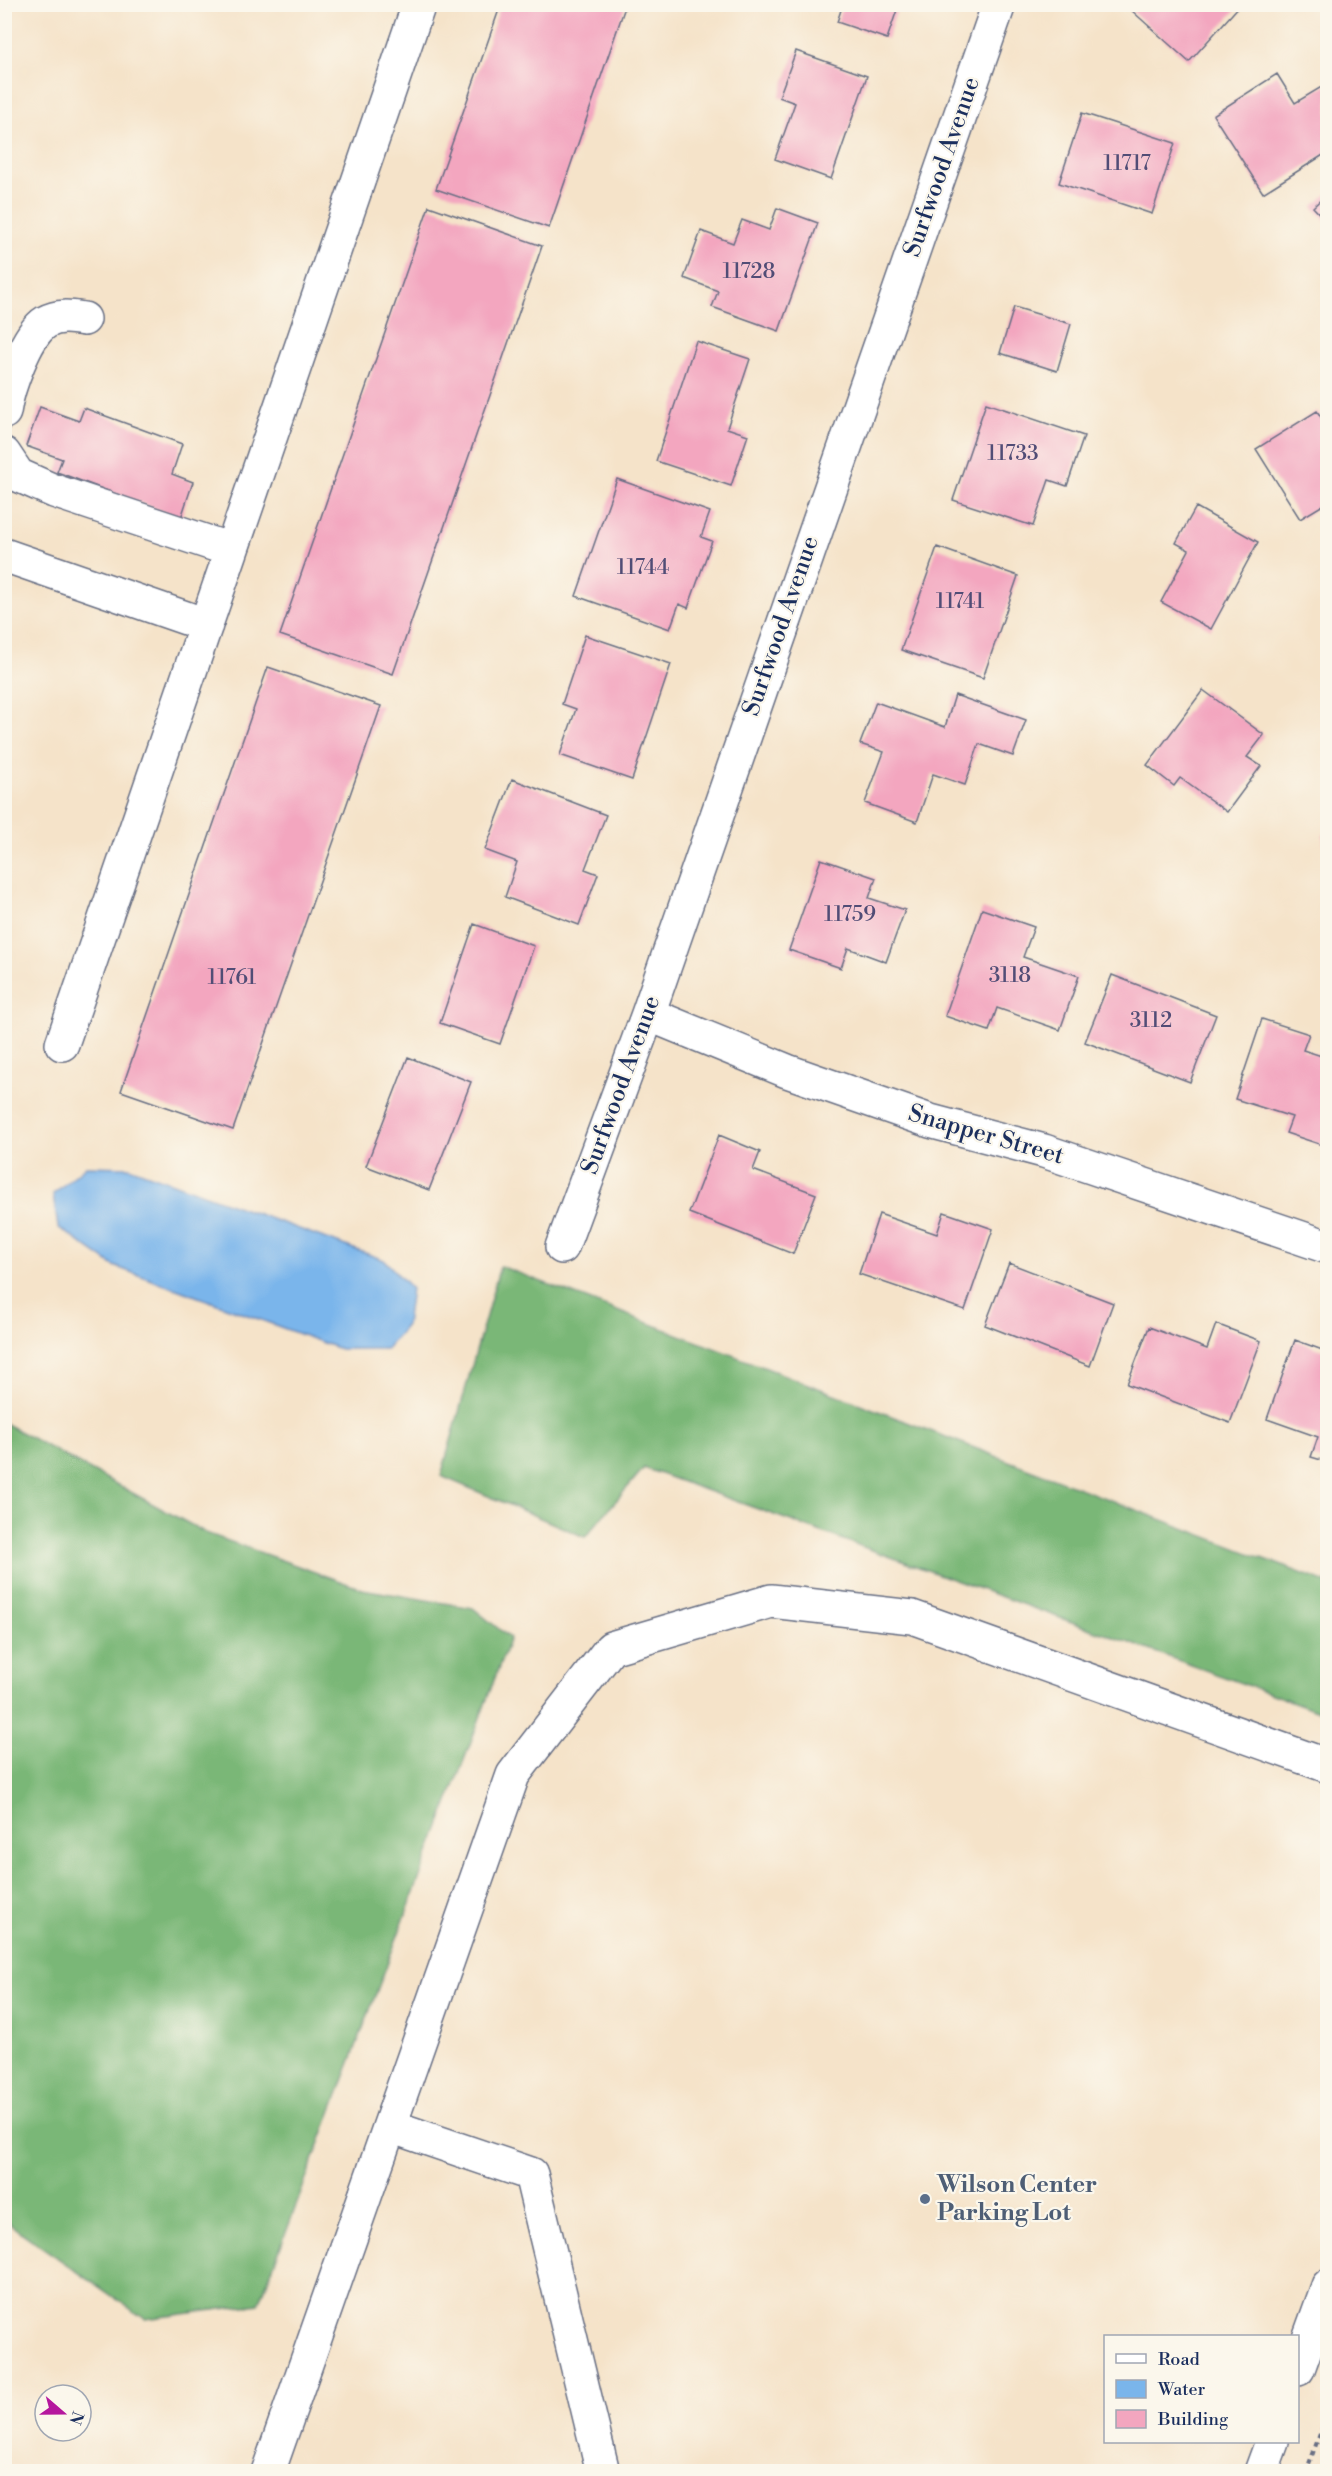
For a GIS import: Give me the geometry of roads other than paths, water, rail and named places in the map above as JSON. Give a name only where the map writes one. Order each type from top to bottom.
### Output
[{"type":"street","points":[[62,1044],[418,4]]},
{"type":"street","name":"Surfwood Avenue","points":[[562,1247],[648,1014],[999,4]]},
{"type":"street","points":[[4,412],[6,396],[25,348],[45,322],[65,316],[84,319]]},
{"type":"street","points":[[4,454],[18,475],[54,491],[231,550]]},
{"type":"street","points":[[4,555],[206,625]]},
{"type":"street","name":"Snapper Street","points":[[648,1014],[787,1071],[919,1117],[1044,1150],[1328,1247]]},
{"type":"street","points":[[268,2472],[513,1775],[610,1648],[771,1601],[912,1617],[1328,1766]]},
{"type":"street","points":[[390,2127],[531,2174],[603,2472]]},
{"type":"street","points":[[1299,2366],[1328,2286]]},
{"type":"street","points":[[1261,2472],[1272,2443]]},
{"type":"water","points":[[86,1166],[129,1167],[384,1260],[411,1288],[406,1325],[387,1349],[340,1349],[114,1266],[58,1227],[53,1194]]},
{"type":"place","name":"Wilson Center Parking Lot","points":[[925,2199]]}]
